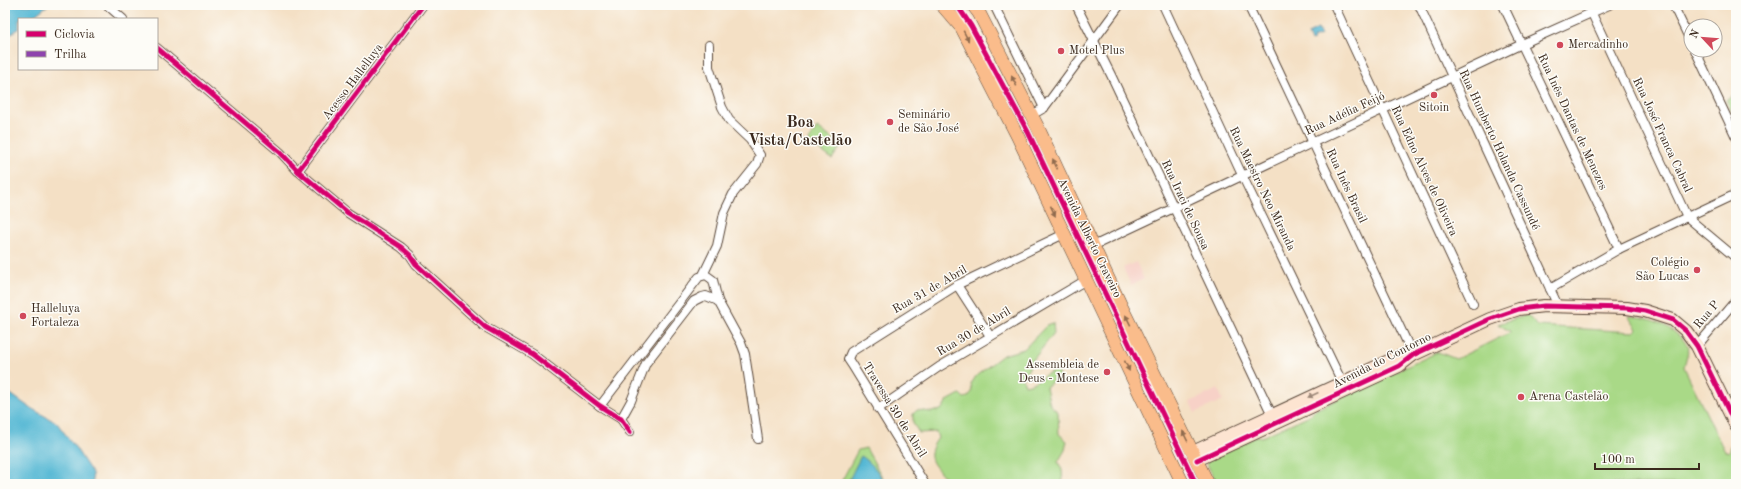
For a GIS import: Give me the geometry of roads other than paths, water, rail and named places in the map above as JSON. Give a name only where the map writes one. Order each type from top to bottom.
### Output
[{"type":"main road","name":"Avenida Alberto Craveiro","points":[[942,5],[962,28],[1012,125],[1183,484]]},
{"type":"main road","name":"Avenida Alberto Craveiro","points":[[973,5],[979,13],[1032,115],[1093,246],[1208,484]]},
{"type":"main road","points":[[1012,125],[1032,115]]},
{"type":"street","points":[[107,5],[122,18]]},
{"type":"street","name":"Acesso Hallelluya","points":[[298,171],[424,5]]},
{"type":"street","points":[[994,5],[1044,108]]},
{"type":"street","name":"Rua Iraci de Sousa","points":[[1076,5],[1272,415]]},
{"type":"street","points":[[1032,115],[1044,108],[1120,5]]},
{"type":"street","name":"Rua Maestro Neo Miranda","points":[[1163,5],[1179,36],[1242,176],[1342,382]]},
{"type":"street","name":"Rua Inês Brasil","points":[[1248,5],[1413,355]]},
{"type":"street","name":"Rua Edno Alves de Oliveira","points":[[1334,5],[1473,304]]},
{"type":"street","name":"Rua Humberto Holanda Cassundé","points":[[1419,5],[1558,306]]},
{"type":"street","name":"Rua Inês Dantas de Menezes","points":[[1504,5],[1619,250]]},
{"type":"street","name":"Rua José Franca Cabral","points":[[1588,5],[1687,217],[1736,258]]},
{"type":"street","name":"Rua Adélia Feijó","points":[[1093,246],[1522,44],[1609,5]]},
{"type":"street","points":[[1673,5],[1683,26]]},
{"type":"street","points":[[600,406],[689,289],[699,277],[703,275],[718,246],[724,213],[734,194],[757,164],[760,155],[750,140],[729,120],[722,107],[709,67],[709,44]]},
{"type":"street","points":[[158,49],[280,152],[298,171],[348,213],[402,248],[410,255],[413,261],[420,268],[484,327],[532,354],[600,406],[622,419],[630,432]]},
{"type":"street","points":[[1699,58],[1735,134]]},
{"type":"street","points":[[1550,289],[1619,250],[1736,194]]},
{"type":"street","name":"Rua 31 de Abril","points":[[855,350],[957,285],[1064,234]]},
{"type":"street","points":[[703,275],[708,276],[714,282],[718,301],[744,348],[758,439]]},
{"type":"street","name":"Rua 30 de Abril","points":[[878,409],[938,367],[1086,280]]},
{"type":"street","points":[[957,285],[990,336]]},
{"type":"street","points":[[622,419],[646,363],[692,304],[702,296],[712,297],[718,301]]},
{"type":"street","name":"Rua P","points":[[1697,346],[1736,300]]},
{"type":"street","name":"Avenida do Contorno","points":[[1195,456],[1399,366],[1413,355],[1490,319],[1513,310],[1531,307],[1558,306],[1627,308],[1659,314],[1672,320],[1682,327],[1697,346],[1736,425]]},
{"type":"street","name":"Travessa 30 de Abril","points":[[855,350],[851,352],[848,359],[925,484]]},
{"type":"street","name":"Avenida do Contorno","points":[[1195,456],[1272,415],[1342,382],[1395,358],[1413,355]]},
{"type":"water","points":[[5,5],[48,5],[31,18],[18,18],[18,29],[5,39]]},
{"type":"water","points":[[1318,29],[1321,35],[1313,38],[1314,41],[1311,42],[1308,34]]},
{"type":"water","points":[[5,390],[29,407],[57,423],[92,473],[93,484],[5,484]]},
{"type":"water","points":[[861,456],[875,468],[884,484],[847,484]]},
{"type":"place","name":"Mercadinho","points":[[1560,45]]},
{"type":"place","name":"Motel Plus","points":[[1061,51]]},
{"type":"place","name":"Sitoin","points":[[1434,95]]},
{"type":"place","name":"Seminário de São José","points":[[890,122]]},
{"type":"place","name":"Colégio São Lucas","points":[[1697,270]]},
{"type":"place","name":"Halleluya Fortaleza","points":[[23,316]]},
{"type":"place","name":"Assembleia de Deus - Montese","points":[[1107,372]]},
{"type":"place","name":"Arena Castelão","points":[[1521,397]]},
{"type":"district","name":"Boa Vista/Castelão","points":[[800,132]]}]
